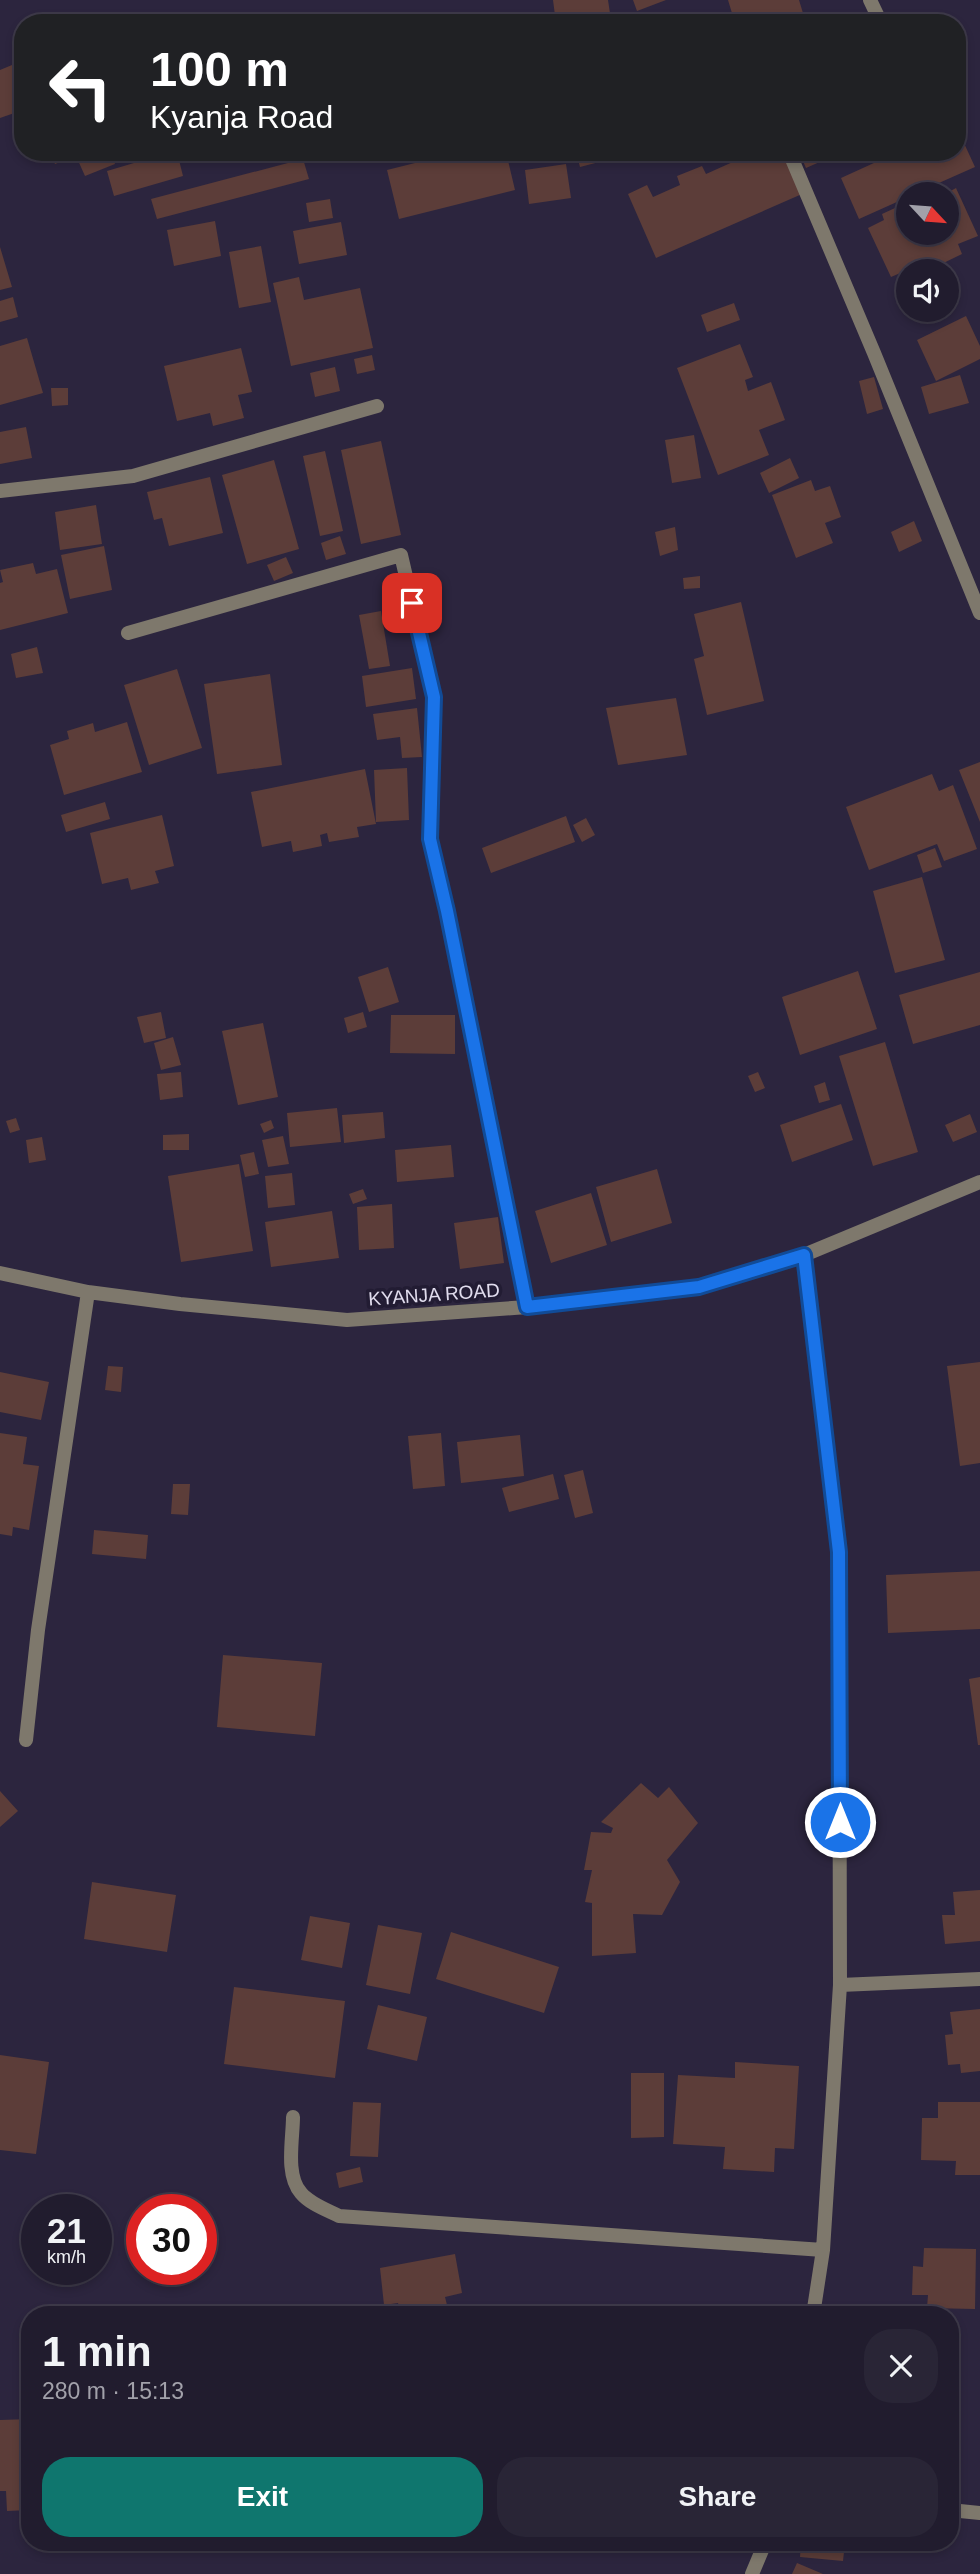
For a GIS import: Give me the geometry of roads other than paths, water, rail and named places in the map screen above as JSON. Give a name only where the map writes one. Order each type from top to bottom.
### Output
[{"type":"street","points":[[793,161],[980,613]]},
{"type":"street","points":[[0,491],[133,477],[377,406]]},
{"type":"street","points":[[128,633],[401,555],[434,697],[430,839],[527,1307]]},
{"type":"street","name":"KYANJA ROAD","points":[[0,1273],[88,1292],[347,1320],[527,1307],[699,1287],[804,1255],[980,1182]]},
{"type":"street","points":[[804,1255],[839,1552],[840,1985],[823,2250],[814,2306]]},
{"type":"street","points":[[26,1740],[38,1630],[88,1292]]},
{"type":"street","points":[[840,1985],[980,1979]]},
{"type":"street","points":[[293,2117],[292,2176],[300,2193],[339,2216],[823,2250]]},
{"type":"street","points":[[959,2511],[980,2513]]},
{"type":"street","points":[[752,2574],[762,2551]]}]
